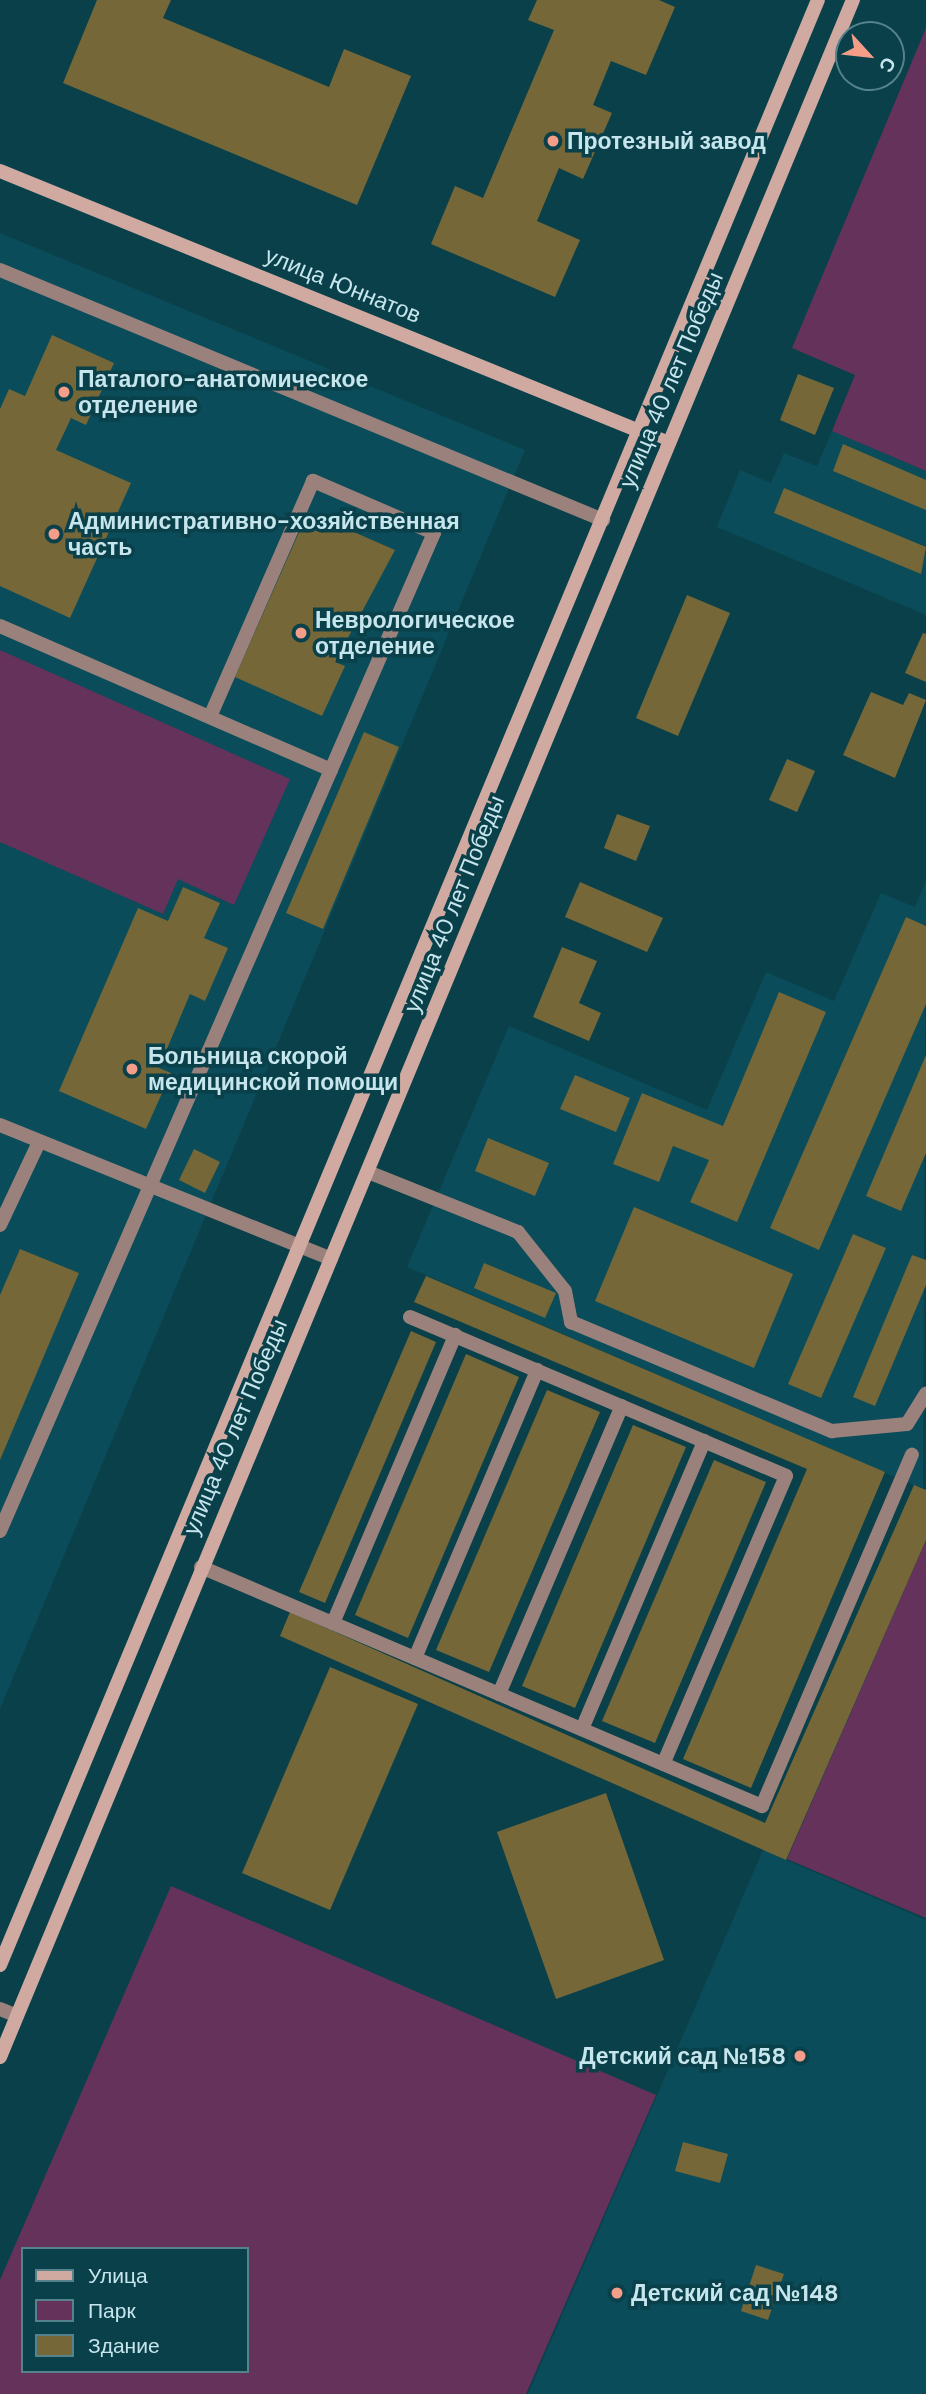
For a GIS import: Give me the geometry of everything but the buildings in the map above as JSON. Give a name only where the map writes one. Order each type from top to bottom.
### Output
[{"type":"main road","name":"улица 40 лет Победы","points":[[0,1965],[302,1248],[818,0]]},
{"type":"main road","name":"улица 40 лет Победы","points":[[0,2057],[853,0]]},
{"type":"main road","name":"улица Юннатов","points":[[0,171],[669,443]]},
{"type":"street","points":[[0,270],[603,520]]},
{"type":"street","points":[[0,1531],[434,533],[313,481],[210,718]]},
{"type":"street","points":[[0,626],[331,770]]},
{"type":"street","points":[[0,1125],[331,1259]]},
{"type":"street","points":[[0,1225],[39,1142]]},
{"type":"street","points":[[368,1172],[518,1232],[565,1291],[571,1322],[832,1431],[907,1424],[926,1394]]},
{"type":"street","points":[[410,1317],[786,1476],[663,1763]]},
{"type":"street","points":[[333,1623],[455,1335]]},
{"type":"street","points":[[415,1658],[537,1370]]},
{"type":"street","points":[[499,1694],[622,1406]]},
{"type":"street","points":[[582,1729],[704,1441]]},
{"type":"street","points":[[201,1567],[762,1806],[912,1455]]},
{"type":"street","points":[[0,2009],[17,2015]]},
{"type":"shaded area","name":"Больница скорой медицинской помощи","points":[[0,233],[525,450],[0,1709]]},
{"type":"shaded area","points":[[832,431],[926,471],[926,615],[717,527],[740,470],[771,483],[784,453],[817,466]]},
{"type":"shaded area","points":[[926,881],[923,1489],[407,1267],[509,1026],[707,1110],[766,972],[834,1001],[881,893],[915,907]]},
{"type":"shaded area","name":"Детский сад №158","points":[[763,1850],[926,1920],[926,2394],[528,2394]]},
{"type":"green space","points":[[926,28],[926,471],[832,431],[855,375],[792,348],[900,91],[905,91],[905,78]]},
{"type":"green space","points":[[0,650],[290,779],[234,905],[178,879],[163,914],[0,842]]},
{"type":"green space","points":[[926,1540],[926,1918],[787,1859]]},
{"type":"green space","points":[[171,1886],[656,2095],[526,2394],[0,2394],[0,2280]]},
{"type":"place","name":"Протезный завод","points":[[553,141]]},
{"type":"place","name":"Паталого-анатомическое отделение","points":[[64,392]]},
{"type":"place","name":"Административно-хозяйственная часть","points":[[54,534]]},
{"type":"place","name":"Неврологическое отделение","points":[[301,633]]},
{"type":"place","name":"Больница скорой медицинской помощи","points":[[132,1069]]},
{"type":"place","name":"Детский сад №158","points":[[800,2056]]},
{"type":"place","name":"Детский сад №148","points":[[617,2293]]}]
